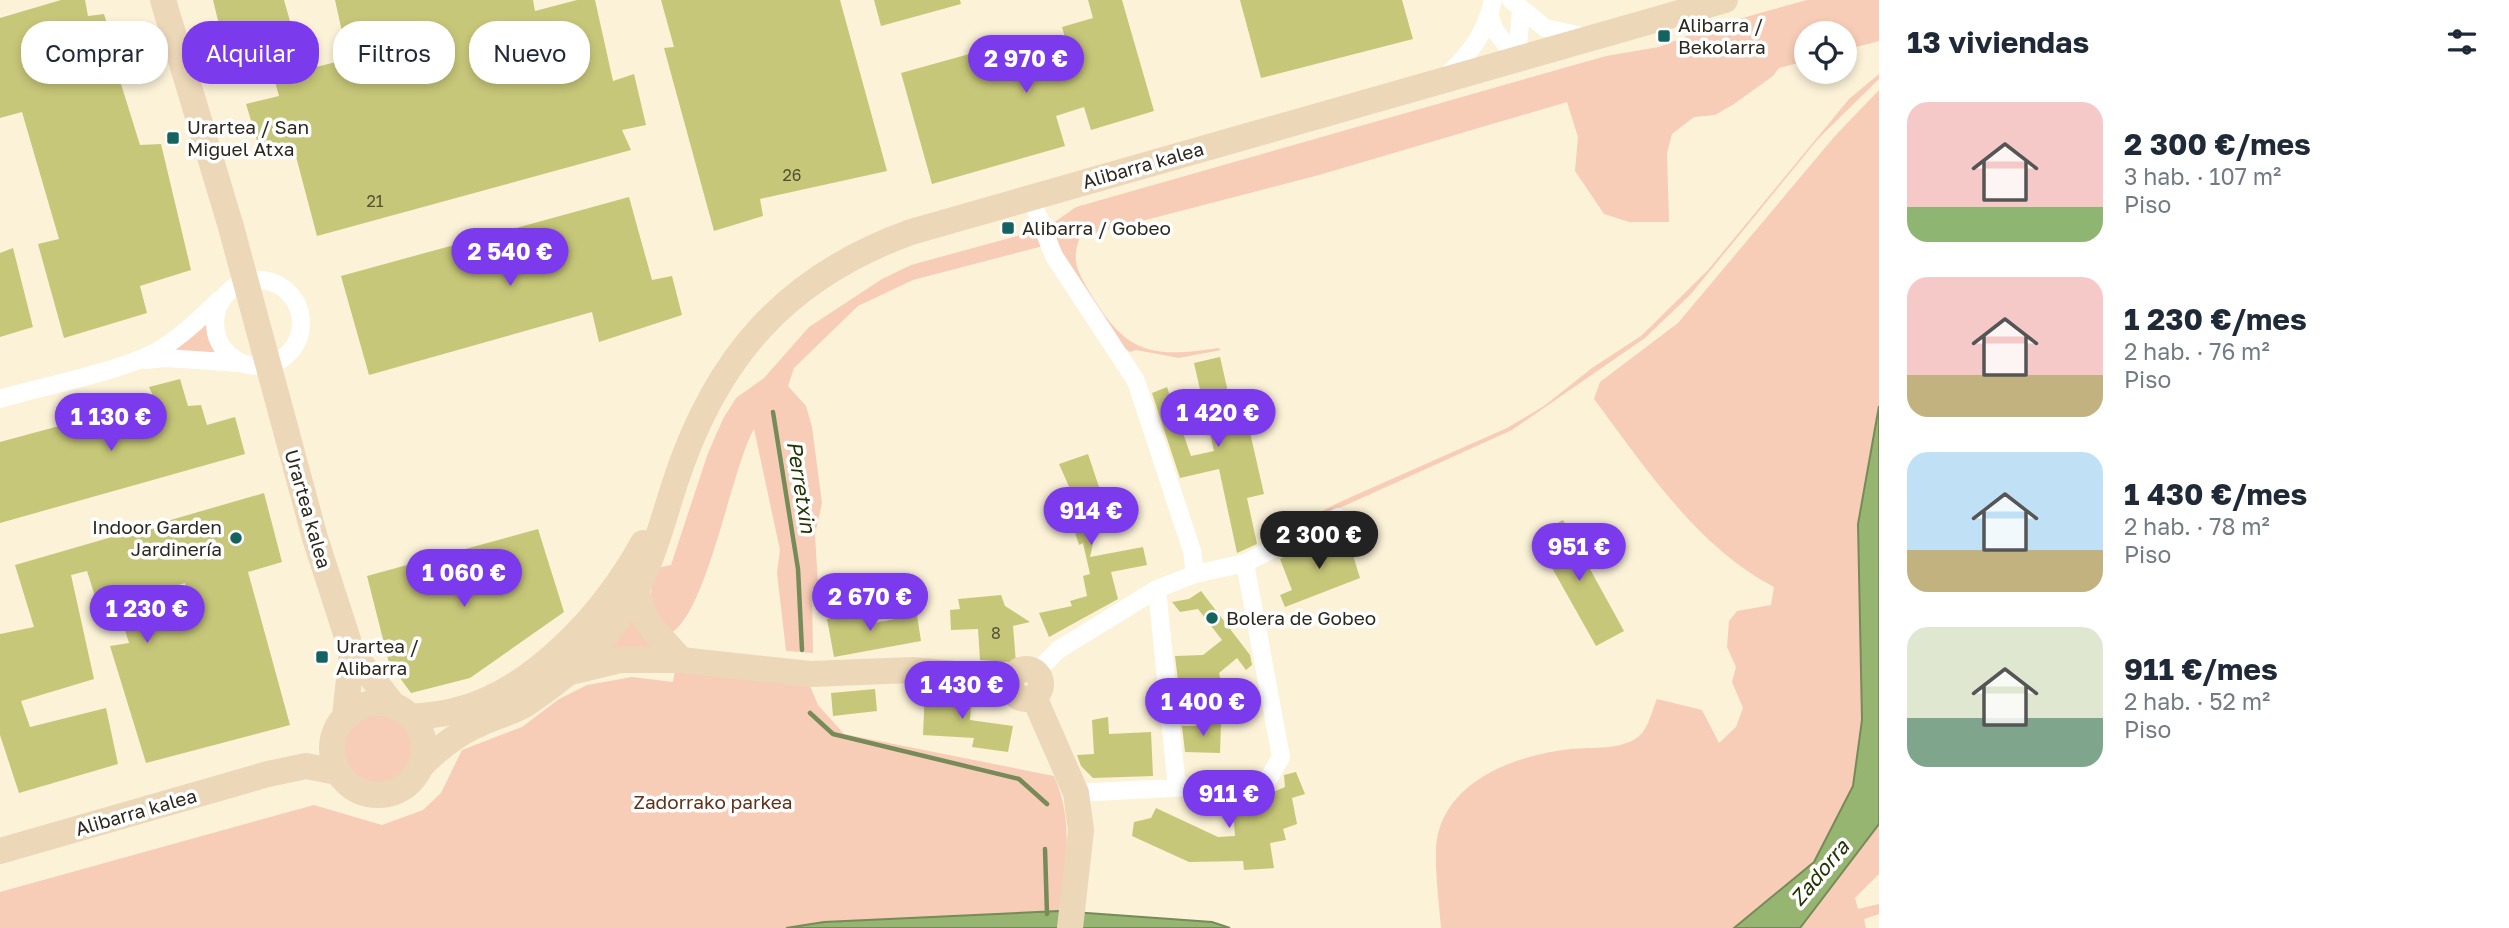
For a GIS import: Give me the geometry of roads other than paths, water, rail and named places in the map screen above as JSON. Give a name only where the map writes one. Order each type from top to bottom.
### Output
[{"type":"street","name":"Urartea kalea","points":[[163,0],[255,365],[352,652],[403,712]]},
{"type":"street","name":"Alibarra kalea","points":[[422,765],[446,742],[524,705],[568,672],[607,634],[637,594],[661,536],[692,431],[729,364],[779,307],[814,279],[861,251],[911,232],[1725,0]]},
{"type":"street","points":[[1516,5],[1545,28],[1563,34],[1592,37]]},
{"type":"street","points":[[1516,5],[1517,59]]},
{"type":"street","points":[[1491,8],[1494,29],[1517,59]]},
{"type":"street","points":[[1442,80],[1474,47],[1491,8]]},
{"type":"street","points":[[1031,198],[1054,256],[1136,381],[1192,551],[1195,574]]},
{"type":"street","points":[[0,399],[125,363],[159,350],[190,328],[234,288],[258,279],[281,286],[290,294],[301,316],[301,328],[292,350],[283,358],[255,365],[165,358],[125,363]]},
{"type":"street","name":"Urartea kalea","points":[[234,288],[214,321],[216,334],[231,357],[255,365]]},
{"type":"street","name":"Alibarra kalea","points":[[403,712],[456,711],[509,687],[554,658],[615,590],[674,486]]},
{"type":"street","points":[[1035,684],[1058,650],[1157,589],[1195,574],[1245,563],[1338,517]]},
{"type":"street","points":[[1076,793],[1266,783],[1281,757],[1245,563]]},
{"type":"street","points":[[1157,589],[1177,788]]},
{"type":"street","points":[[637,594],[647,622],[681,660]]},
{"type":"street","name":"Urartea kalea","points":[[340,724],[352,652]]},
{"type":"street","points":[[568,672],[620,660],[681,660],[810,674],[912,670],[1010,680],[1016,671],[1026,668],[1035,684],[1076,793],[1081,830],[1070,928]]},
{"type":"street","points":[[377,703],[403,712],[421,732],[424,748],[422,765],[407,786],[382,796],[356,790],[337,772],[331,746],[340,724],[360,706],[377,703]]},
{"type":"street","name":"Alibarra kalea","points":[[271,774],[320,746],[340,724]]},
{"type":"street","name":"Alibarra kalea","points":[[0,851],[271,774],[306,766],[337,772]]},
{"type":"water","name":"Zadorra","points":[[1879,406],[1879,824],[1800,928],[1734,928],[1814,862],[1853,786],[1862,720],[1858,524]]},
{"type":"water","points":[[1059,911],[1212,922],[1230,928],[786,928],[824,922]]},
{"type":"waterway","name":"Perretxin","points":[[773,412],[798,569],[802,650]]},
{"type":"waterway","name":"Perretxin","points":[[810,713],[833,734],[1019,779],[1047,804]]},
{"type":"waterway","name":"Perretxin","points":[[1045,849],[1047,914]]},
{"type":"place","name":"Alibarra / Bekolarra","points":[[1664,36]]},
{"type":"place","name":"Urartea / San Miguel Atxa","points":[[173,138]]},
{"type":"place","name":"Alibarra / Gobeo","points":[[1008,228]]},
{"type":"place","name":"Indoor Garden Jardinería","points":[[236,538]]},
{"type":"place","name":"Bolera de Gobeo","points":[[1212,618]]},
{"type":"place","name":"Urartea / Alibarra","points":[[322,657]]},
{"type":"park label","name":"Zadorrako parkea","points":[[713,802]]}]
